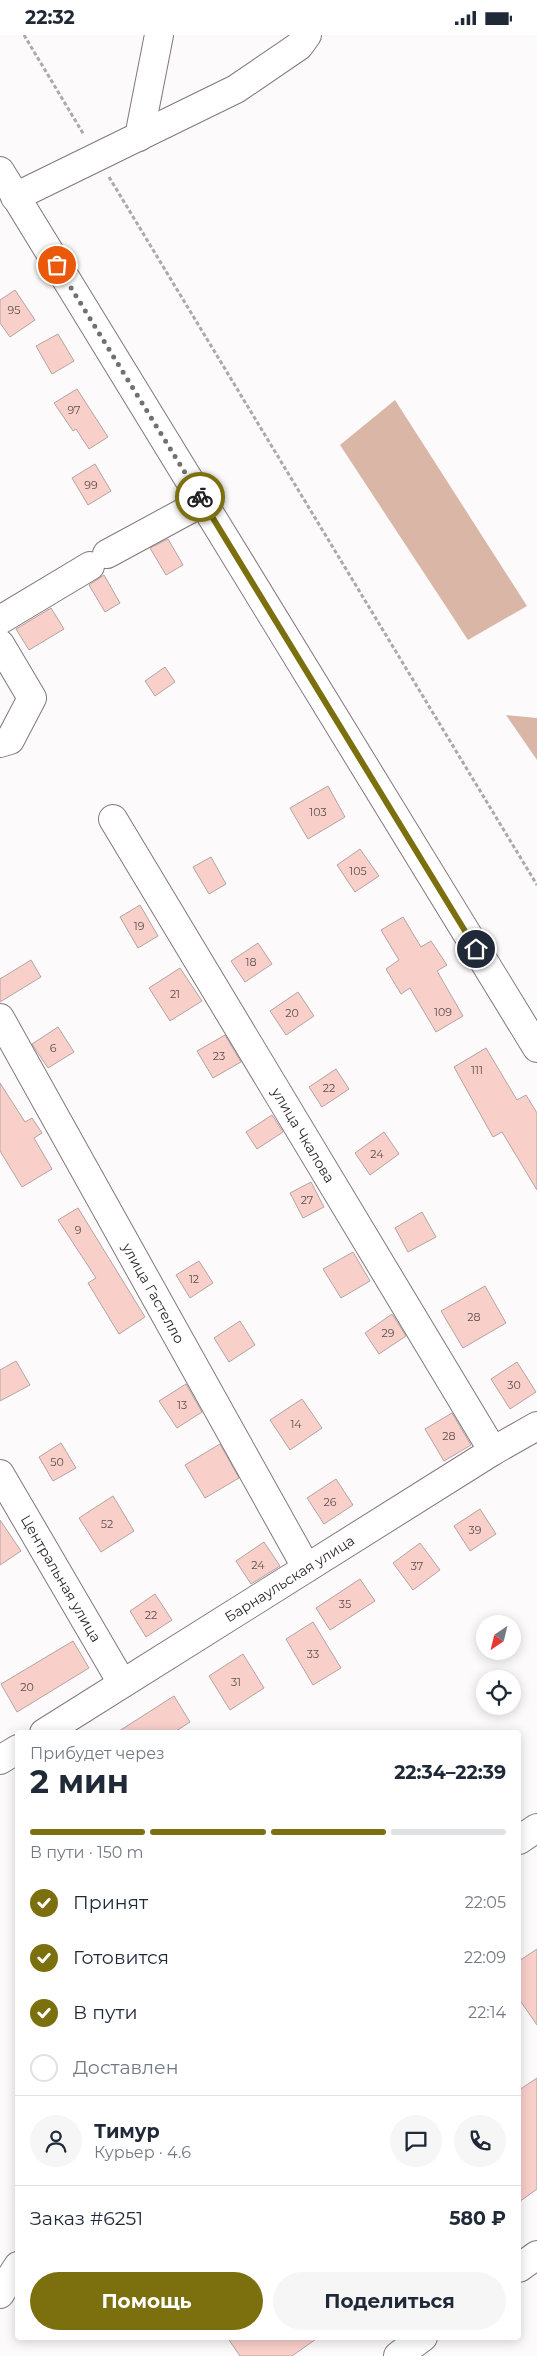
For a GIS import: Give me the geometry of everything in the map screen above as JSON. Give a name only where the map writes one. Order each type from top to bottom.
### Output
[{"type":"street","points":[[139,137],[159,35]]},
{"type":"street","points":[[16,197],[236,89],[299,45],[307,35]]},
{"type":"street","points":[[0,171],[537,1048]]},
{"type":"street","points":[[0,620],[98,560],[203,501]]},
{"type":"street","points":[[0,644],[32,698],[10,740],[0,743]]},
{"type":"street","name":"улица Чкалова","points":[[113,819],[493,1451]]},
{"type":"street","name":"улица Гастелло","points":[[0,1018],[306,1567]]},
{"type":"street","name":"Барнаульская улица","points":[[49,1730],[306,1567],[493,1451],[537,1426]]},
{"type":"street","name":"Центральная улица","points":[[0,1474],[122,1683]]},
{"type":"street","points":[[0,1761],[15,1751]]},
{"type":"street","points":[[521,1839],[537,1827]]},
{"type":"street","points":[[521,2267],[537,2255]]},
{"type":"street","points":[[0,2293],[15,2271]]},
{"type":"street","points":[[398,2356],[419,2340]]},
{"type":"path","points":[[24,35],[537,885]]},
{"type":"shaded area","points":[[395,400],[527,606],[468,640],[340,445]]},
{"type":"shaded area","points":[[506,715],[537,718],[537,760]]},
{"type":"building","points":[[15,290],[35,320],[10,337],[0,323],[0,300]]},
{"type":"building","points":[[58,334],[74,361],[52,374],[36,346]]},
{"type":"building","points":[[77,389],[108,437],[89,449],[76,429],[73,431],[54,403]]},
{"type":"building","points":[[95,464],[111,491],[88,505],[72,478]]},
{"type":"building","points":[[168,539],[183,565],[166,575],[150,548]]},
{"type":"building","points":[[104,575],[120,603],[105,612],[89,585]]},
{"type":"building","points":[[51,608],[64,629],[29,650],[16,629]]},
{"type":"building","points":[[165,667],[175,682],[155,696],[145,681]]},
{"type":"building","points":[[328,786],[345,817],[308,839],[290,808]]},
{"type":"building","points":[[360,849],[379,876],[355,892],[337,865]]},
{"type":"building","points":[[211,857],[226,884],[209,894],[193,867]]},
{"type":"building","points":[[140,905],[158,936],[138,948],[120,917]]},
{"type":"building","points":[[403,917],[421,947],[431,941],[447,965],[437,971],[463,1016],[436,1032],[410,988],[401,994],[386,969],[399,960],[381,930]]},
{"type":"building","points":[[258,943],[272,964],[245,982],[231,961]]},
{"type":"building","points":[[31,960],[41,977],[0,1002],[0,979]]},
{"type":"building","points":[[180,968],[202,1001],[170,1021],[149,988]]},
{"type":"building","points":[[298,992],[314,1016],[286,1035],[270,1011]]},
{"type":"building","points":[[58,1027],[74,1052],[48,1068],[32,1044]]},
{"type":"building","points":[[225,1035],[241,1062],[213,1078],[197,1051]]},
{"type":"building","points":[[486,1048],[517,1100],[526,1095],[537,1113],[537,1190],[502,1132],[493,1137],[454,1067]]},
{"type":"building","points":[[336,1069],[349,1089],[322,1107],[309,1087]]},
{"type":"building","points":[[0,1083],[25,1122],[32,1118],[42,1133],[34,1138],[52,1169],[22,1187],[0,1151]]},
{"type":"building","points":[[272,1115],[283,1132],[257,1149],[246,1132]]},
{"type":"building","points":[[384,1132],[399,1154],[370,1175],[355,1153]]},
{"type":"building","points":[[311,1182],[324,1207],[303,1218],[290,1193]]},
{"type":"building","points":[[78,1208],[145,1317],[119,1334],[88,1283],[96,1278],[58,1220]]},
{"type":"building","points":[[422,1212],[436,1237],[408,1252],[395,1228]]},
{"type":"building","points":[[353,1252],[370,1281],[341,1298],[323,1269]]},
{"type":"building","points":[[199,1261],[213,1283],[190,1298],[176,1275]]},
{"type":"building","points":[[485,1286],[506,1323],[463,1348],[441,1311]]},
{"type":"building","points":[[392,1314],[406,1336],[379,1354],[365,1333]]},
{"type":"building","points":[[240,1321],[255,1345],[229,1362],[214,1338]]},
{"type":"building","points":[[16,1361],[30,1385],[0,1401],[0,1370]]},
{"type":"building","points":[[517,1362],[536,1392],[510,1409],[491,1379]]},
{"type":"building","points":[[186,1384],[202,1412],[177,1428],[159,1401]]},
{"type":"building","points":[[302,1399],[322,1428],[290,1450],[270,1420]]},
{"type":"building","points":[[452,1413],[471,1445],[444,1461],[425,1429]]},
{"type":"building","points":[[61,1443],[76,1468],[53,1481],[39,1457]]},
{"type":"building","points":[[220,1444],[239,1478],[205,1498],[185,1465]]},
{"type":"building","points":[[336,1479],[353,1505],[324,1524],[307,1498]]},
{"type":"building","points":[[113,1496],[134,1531],[101,1552],[79,1518]]},
{"type":"building","points":[[480,1509],[496,1534],[470,1551],[454,1526]]},
{"type":"building","points":[[0,1520],[21,1551],[0,1565]]},
{"type":"building","points":[[264,1542],[280,1566],[251,1584],[236,1561]]},
{"type":"building","points":[[420,1543],[440,1570],[413,1590],[393,1563]]},
{"type":"building","points":[[360,1579],[375,1601],[330,1630],[316,1608]]},
{"type":"building","points":[[155,1594],[172,1620],[146,1637],[130,1611]]},
{"type":"building","points":[[313,1622],[341,1668],[313,1685],[286,1639]]},
{"type":"building","points":[[73,1641],[89,1668],[17,1712],[1,1684]]},
{"type":"building","points":[[243,1654],[264,1688],[230,1710],[209,1676]]},
{"type":"building","points":[[174,1696],[190,1722],[178,1730],[121,1730]]},
{"type":"building","points":[[537,1949],[537,2025],[521,2002],[521,1960]]},
{"type":"building","points":[[537,2078],[537,2189],[521,2201],[521,2089]]},
{"type":"building","points":[[229,2340],[315,2340],[292,2356],[240,2356]]},
{"type":"way so far","points":[[57,265],[200,497]]},
{"type":"route","points":[[200,497],[476,949]]}]
